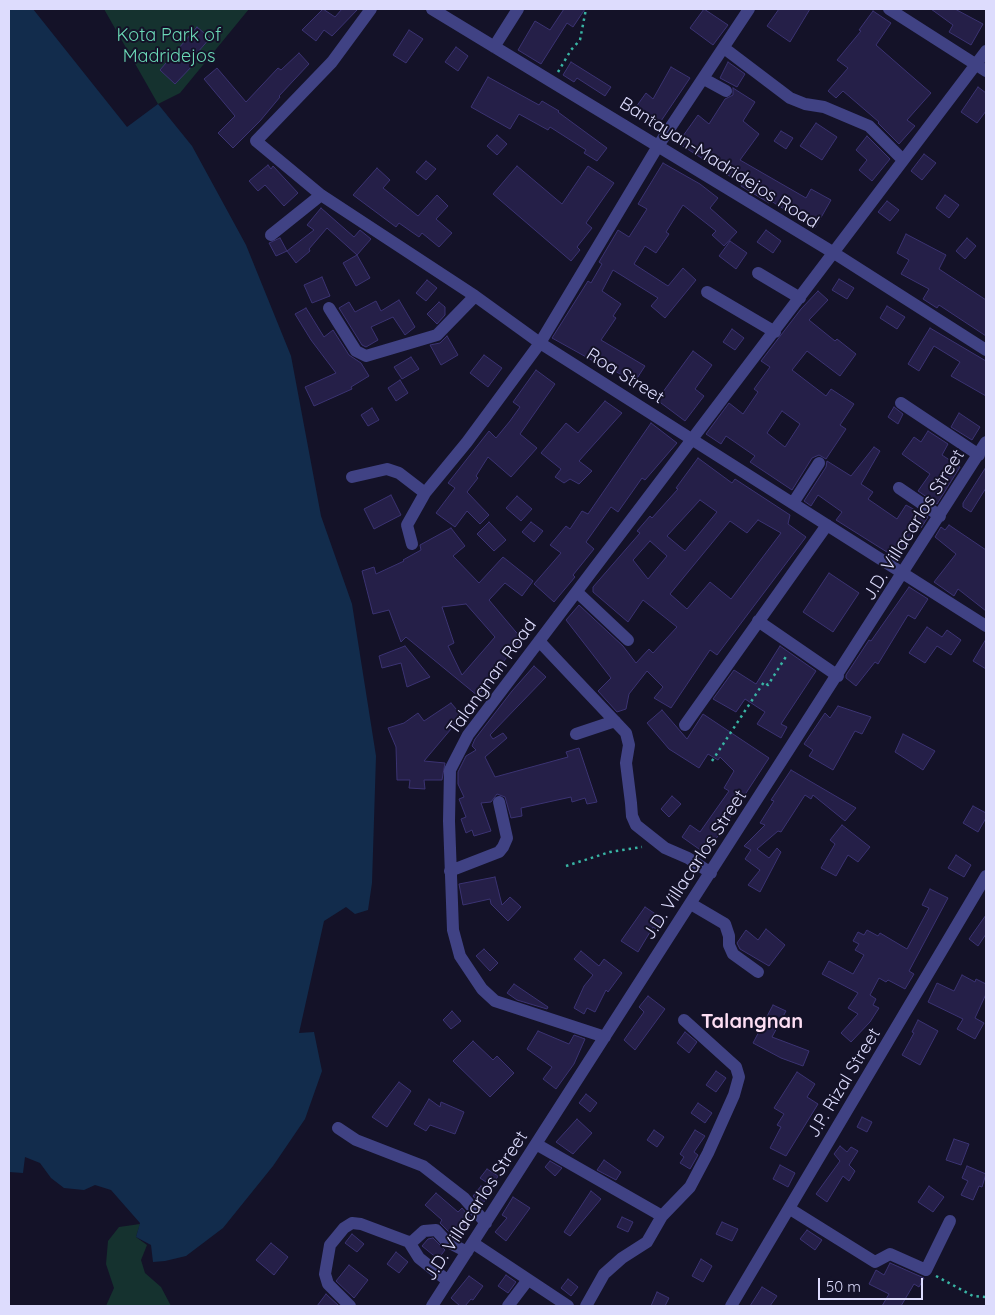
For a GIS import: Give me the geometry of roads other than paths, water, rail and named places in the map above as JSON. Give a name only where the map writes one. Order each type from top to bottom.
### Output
[{"type":"street","name":"Roa Street","points":[[371,9],[332,62],[256,141],[321,195],[475,296],[540,343],[986,626]]},
{"type":"street","name":"Bantayan-Madridejos Road","points":[[432,9],[834,253],[986,350]]},
{"type":"street","points":[[494,47],[518,9]]},
{"type":"street","points":[[412,544],[407,525],[425,493],[467,442],[540,343],[658,146],[704,79],[748,9]]},
{"type":"street","points":[[889,9],[981,68]]},
{"type":"street","points":[[724,48],[790,98],[805,104],[824,107],[869,126],[904,160]]},
{"type":"street","name":"Talangnan Road","points":[[606,1037],[495,1001],[482,989],[460,956],[455,939],[450,871],[450,770],[468,735],[904,160],[981,68],[986,51]]},
{"type":"street","points":[[704,79],[726,92]]},
{"type":"street","points":[[270,235],[321,195]]},
{"type":"street","points":[[758,273],[800,298]]},
{"type":"street","points":[[707,292],[775,332]]},
{"type":"street","points":[[329,308],[356,351],[366,356],[437,335],[475,296]]},
{"type":"street","points":[[901,403],[978,455]]},
{"type":"street","name":"J.D. Villacarlos Street","points":[[432,1306],[904,574],[986,442]]},
{"type":"street","points":[[793,503],[818,463]]},
{"type":"street","points":[[352,477],[387,469],[399,474],[425,493]]},
{"type":"street","points":[[899,488],[940,516]]},
{"type":"street","points":[[685,725],[827,525]]},
{"type":"street","points":[[577,592],[628,640]]},
{"type":"street","points":[[758,621],[838,676]]},
{"type":"street","points":[[539,641],[626,733],[629,745],[626,763],[632,816],[636,825],[661,845],[688,858],[711,873]]},
{"type":"street","points":[[576,734],[615,721]]},
{"type":"street","points":[[450,871],[499,852],[503,847],[507,838],[499,802]]},
{"type":"street","name":"J.P. Rizal Street","points":[[731,1306],[986,876]]},
{"type":"street","points":[[691,904],[725,924],[729,936],[728,945],[733,954],[758,972]]},
{"type":"street","points":[[586,1306],[604,1274],[622,1258],[647,1242],[662,1216],[690,1187],[708,1154],[734,1094],[739,1077],[736,1067],[725,1055],[684,1020]]},
{"type":"street","points":[[338,1128],[356,1140],[423,1166],[464,1198],[486,1223]]},
{"type":"street","points":[[536,1144],[662,1216]]},
{"type":"street","points":[[790,1208],[875,1262],[890,1254],[926,1270],[950,1221]]},
{"type":"street","points":[[350,1306],[328,1284],[325,1274],[330,1245],[344,1228],[352,1223],[361,1224],[409,1242],[419,1258],[448,1281]]},
{"type":"street","points":[[409,1242],[413,1241],[424,1231],[436,1230],[446,1241],[470,1247],[568,1306]]},
{"type":"street","points":[[508,1306],[527,1281]]},
{"type":"water","points":[[9,9],[33,9],[127,127],[158,104],[192,146],[246,245],[291,356],[321,516],[352,604],[376,756],[372,883],[368,910],[355,914],[346,907],[324,921],[299,1033],[314,1032],[322,1071],[305,1119],[273,1166],[223,1228],[186,1256],[165,1261],[153,1262],[151,1245],[136,1237],[140,1223],[111,1190],[95,1185],[84,1190],[64,1188],[51,1178],[40,1163],[25,1157],[23,1173],[9,1172]]},
{"type":"district","name":"Talangnan","points":[[752,1022]]},
{"type":"park label","name":"Kota Park of Madridejos","points":[[169,46]]}]
